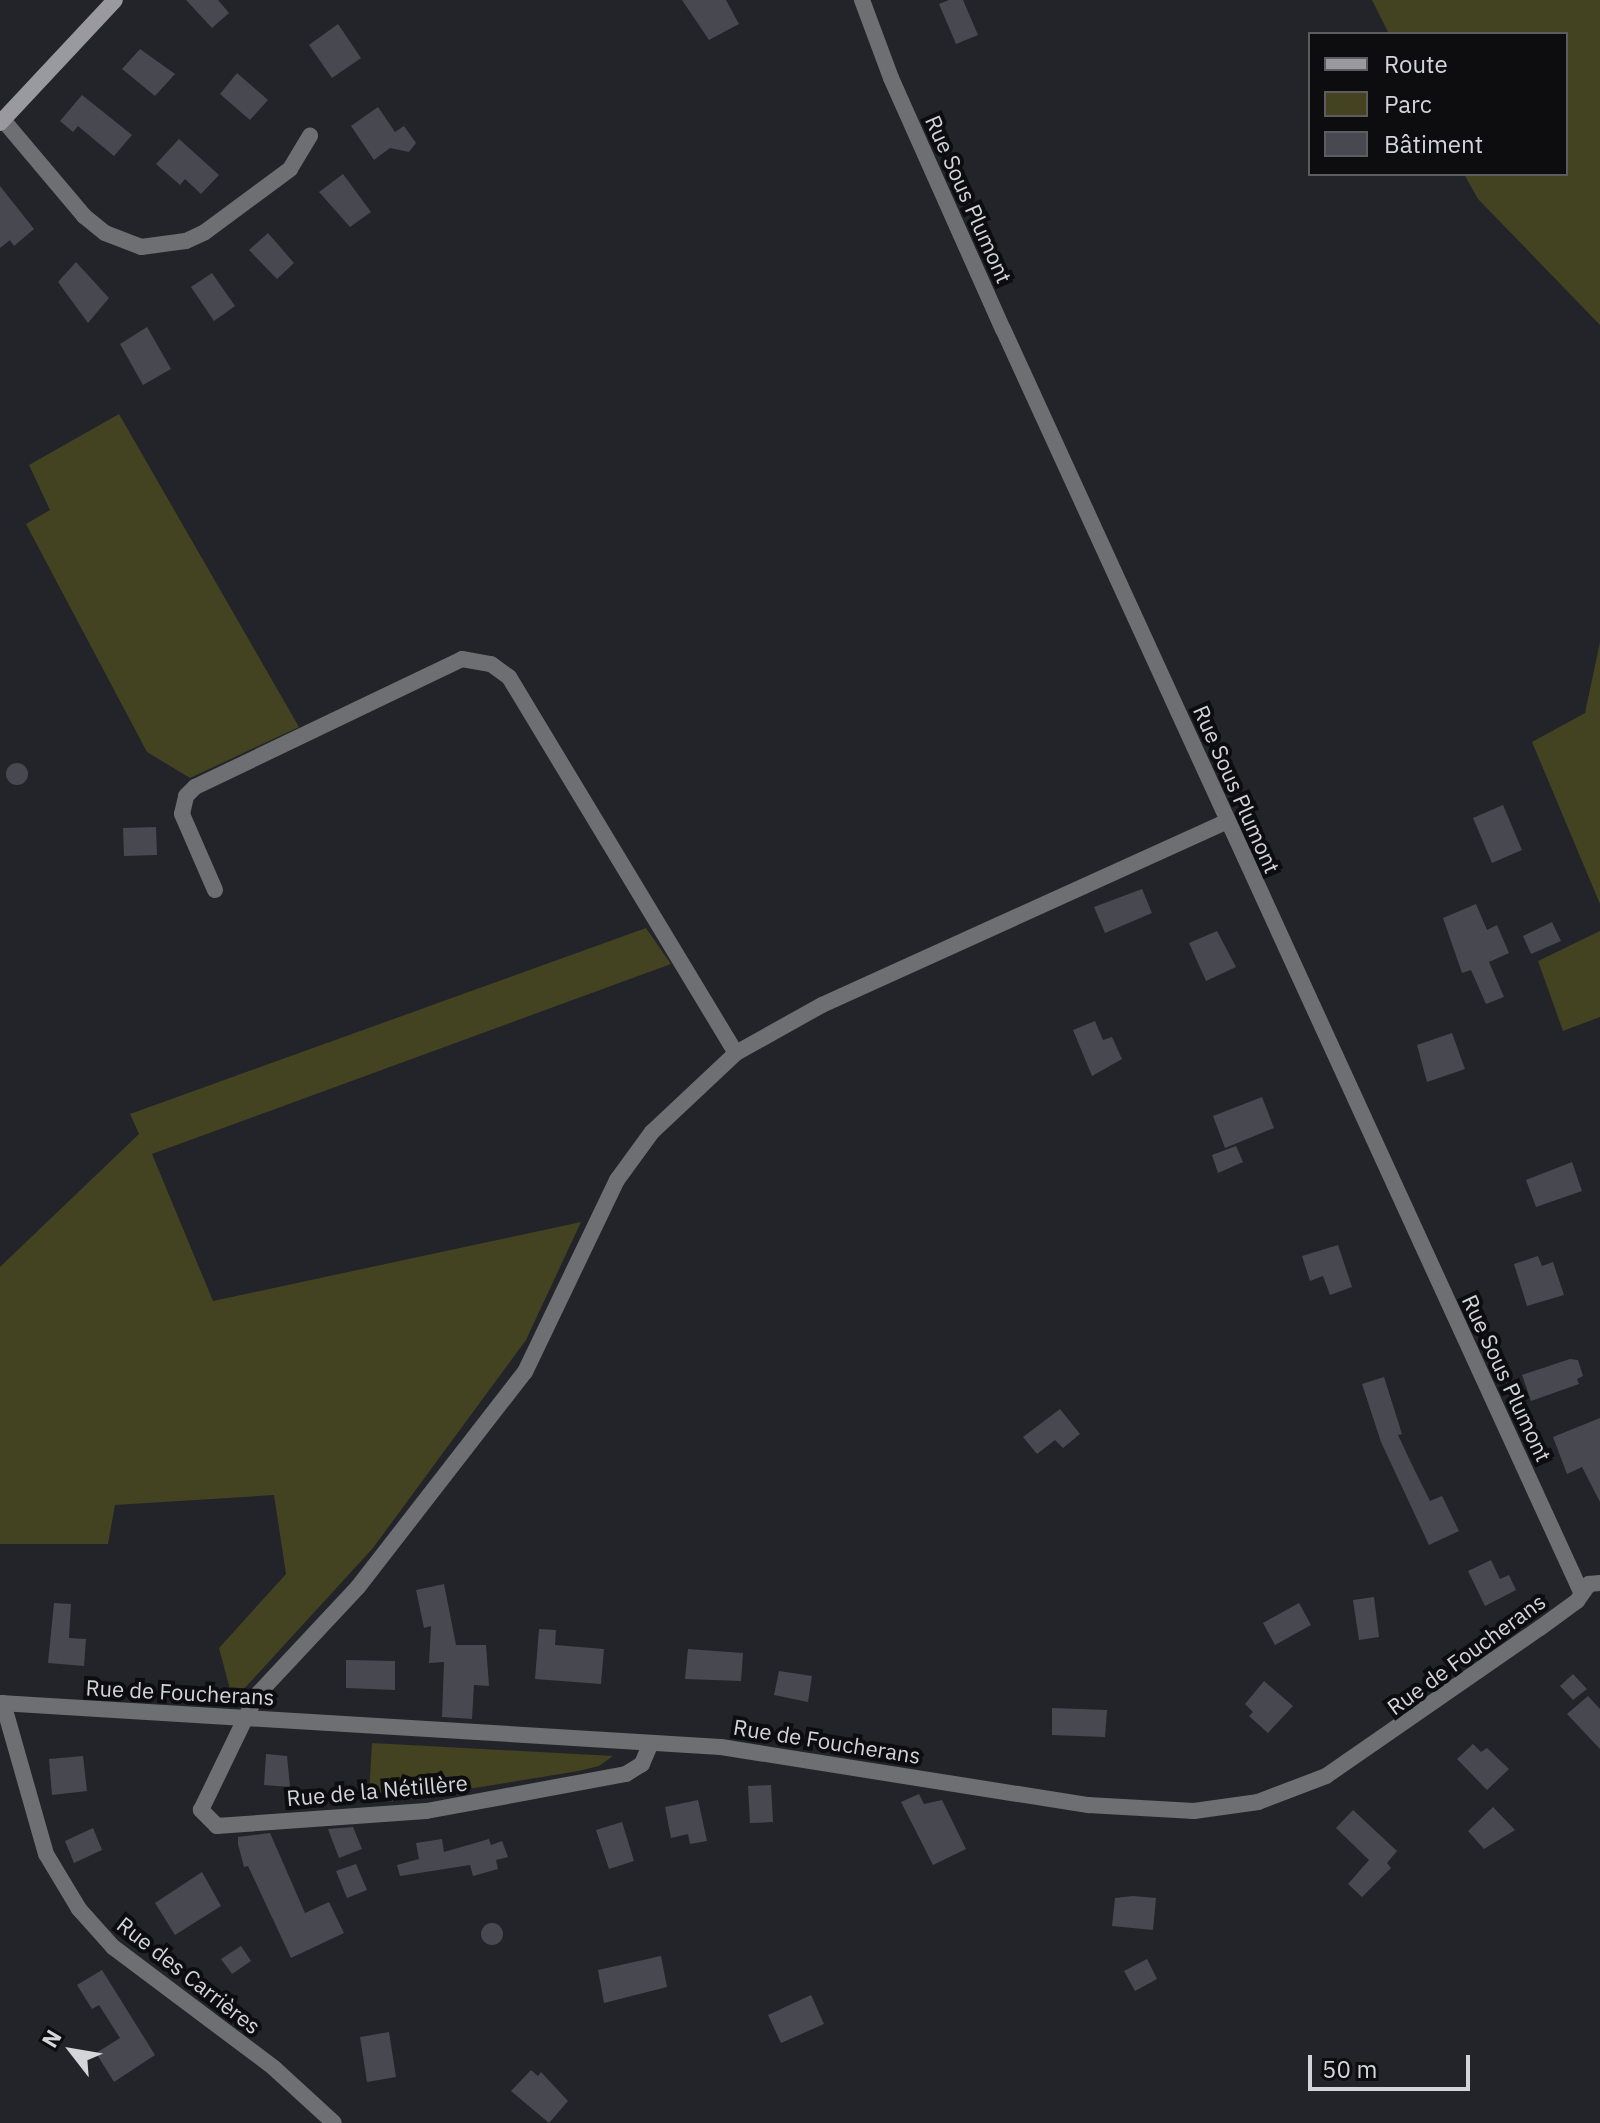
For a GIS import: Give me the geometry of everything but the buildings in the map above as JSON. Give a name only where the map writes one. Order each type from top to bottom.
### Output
[{"type":"main road","points":[[2,121],[115,0]]},
{"type":"street","name":"Rue Sous Plumont","points":[[862,0],[904,106],[1227,821],[1581,1592]]},
{"type":"street","points":[[2,121],[84,216],[105,233],[141,247],[186,241],[205,232],[290,169],[310,136]]},
{"type":"street","points":[[215,890],[182,814],[186,796],[195,787],[462,659],[491,664],[509,677],[736,1053]]},
{"type":"street","name":"Rue de la Nétillère","points":[[650,1745],[642,1764],[626,1774],[474,1804],[217,1826],[204,1817],[202,1800],[256,1696],[358,1587],[525,1372],[617,1180],[652,1132],[736,1053],[897,969],[1227,821]]},
{"type":"street","name":"Rue de Foucherans","points":[[1,1703],[245,1716],[773,1752],[1088,1805],[1194,1811],[1240,1806],[1302,1788],[1354,1759],[1540,1628],[1589,1584],[1600,1583]]},
{"type":"street","name":"Rue des Carrières","points":[[1,1703],[34,1824],[61,1884],[79,1909],[113,1947],[274,2068],[334,2123]]},
{"type":"green space","points":[[1372,0],[1600,0],[1600,325],[1478,199],[1465,176],[1568,176],[1568,32],[1388,32]]},
{"type":"green space","points":[[119,414],[299,727],[190,778],[147,752],[26,524],[50,510],[29,465]]},
{"type":"green space","points":[[1600,642],[1600,904],[1532,742],[1585,713]]},
{"type":"green space","points":[[646,928],[671,964],[152,1154],[213,1301],[581,1222],[526,1340],[373,1548],[233,1701],[219,1648],[286,1574],[274,1495],[115,1505],[108,1544],[0,1544],[0,1267],[139,1134],[130,1114]]},
{"type":"green space","points":[[1600,931],[1600,1017],[1563,1031],[1538,961]]},
{"type":"green space","points":[[372,1743],[613,1756],[599,1766],[579,1771],[388,1802],[387,1792],[369,1794]]}]
